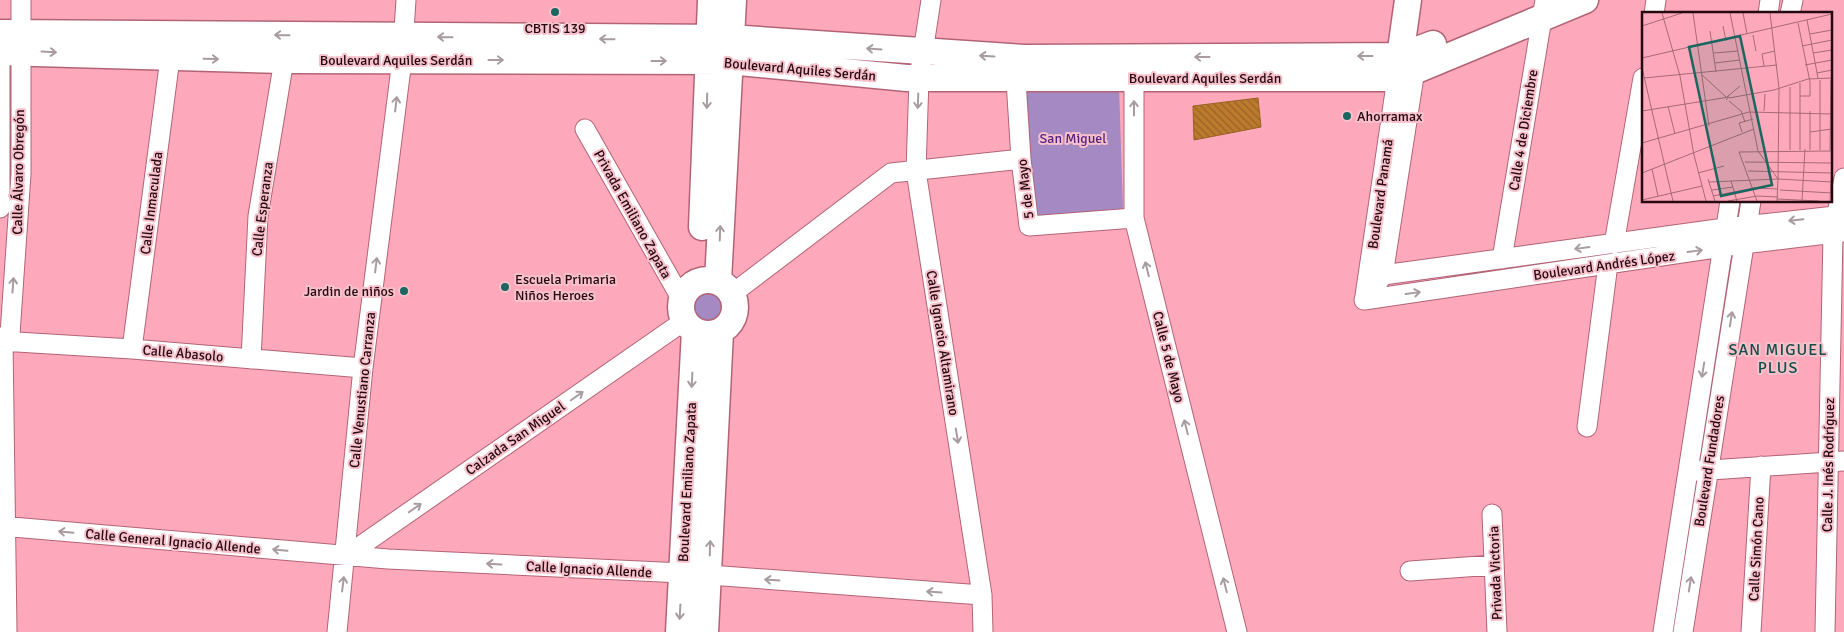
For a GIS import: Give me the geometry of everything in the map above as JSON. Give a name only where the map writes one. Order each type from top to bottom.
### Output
[{"type":"street","name":"Calle Álvaro Obregón","points":[[0,208],[7,42],[20,0]]},
{"type":"street","name":"Calle Venustiano Carranza","points":[[337,632],[346,556],[362,368],[403,48],[406,0]]},
{"type":"street","points":[[711,0],[719,50],[717,285],[736,305],[734,316],[729,326],[695,321],[693,284],[717,285],[891,173],[1021,159]]},
{"type":"street","points":[[719,50],[733,0]]},
{"type":"street","name":"Calle Ignacio Altamirano","points":[[932,0],[919,78],[916,171],[982,595],[983,632]]},
{"type":"street","name":"Boulevard Panamá","points":[[1383,275],[1408,63],[1408,0]]},
{"type":"street","name":"Boulevard Panamá","points":[[1364,300],[1408,63],[1426,0]]},
{"type":"street","name":"Boulevard Aquiles Serdán","points":[[719,50],[919,78],[1015,68],[1134,68],[1408,63],[1543,6],[1585,0]]},
{"type":"street","name":"Calle 4 de Diciembre","points":[[1502,259],[1543,6]]},
{"type":"street","name":"Calle Álvaro Obregón","points":[[7,42],[21,174],[10,334],[1,340],[2,527],[7,632]]},
{"type":"street","name":"Boulevard Aquiles Serdán","points":[[7,42],[170,58],[284,60],[403,48]]},
{"type":"street","name":"Boulevard Aquiles Serdán","points":[[7,42],[923,53],[1015,68]]},
{"type":"street","name":"Calle Inmaculada","points":[[132,349],[170,58]]},
{"type":"street","name":"Calle Esperanza","points":[[251,359],[258,216],[284,60]]},
{"type":"street","name":"5 de Mayo","points":[[1015,68],[1021,159],[1029,226],[1134,218]]},
{"type":"street","name":"Calle 5 de Mayo","points":[[1134,68],[1134,218],[1237,632]]},
{"type":"street","points":[[1614,244],[1642,84]]},
{"type":"street","name":"Privada Emiliano Zapata","points":[[585,129],[695,321]]},
{"type":"street","points":[[0,173],[21,174]]},
{"type":"street","name":"Calle J. Inés Rodríguez","points":[[1825,632],[1836,462],[1839,224],[1844,178]]},
{"type":"street","name":"Boulevard Fundadores","points":[[1663,632],[1730,202]]},
{"type":"street","name":"Boulevard Fundadores","points":[[1683,632],[1744,235],[1751,202]]},
{"type":"street","name":"Boulevard Andrés López","points":[[1364,300],[1722,248],[1744,235],[1839,224]]},
{"type":"street","name":"Boulevard Andrés López","points":[[1383,275],[1725,228],[1744,235]]},
{"type":"street","points":[[1587,427],[1608,264]]},
{"type":"street","points":[[1364,300],[1383,275]]},
{"type":"street","name":"Calzada San Miguel","points":[[346,556],[695,321]]},
{"type":"street","name":"Boulevard Emiliano Zapata","points":[[679,632],[695,321]]},
{"type":"street","name":"Boulevard Emiliano Zapata","points":[[695,321],[709,575],[705,632]]},
{"type":"street","name":"Calle Abasolo","points":[[1,340],[362,368]]},
{"type":"street","points":[[1687,471],[1836,462]]},
{"type":"street","name":"Calle Simón Cano","points":[[1751,632],[1761,466]]},
{"type":"street","name":"Privada Victoria","points":[[1492,514],[1497,632]]},
{"type":"street","name":"Calle General Ignacio Allende","points":[[2,527],[346,556]]},
{"type":"street","points":[[385,529],[388,559]]},
{"type":"street","name":"Calle Ignacio Allende","points":[[346,556],[682,573],[982,595]]},
{"type":"street","points":[[1410,571],[1494,566]]},
{"type":"green space","name":"San Miguel","points":[[1021,85],[1119,85],[1123,209],[1035,220]]},
{"type":"green space","points":[[708,286],[715,287],[721,291],[725,297],[725,311],[721,317],[715,321],[708,322],[701,321],[695,317],[691,311],[690,304],[691,297],[695,291],[701,287]]},
{"type":"building","points":[[1258,98],[1261,127],[1194,140],[1193,106]]},
{"type":"place","name":"CBTIS 139","points":[[555,12]]},
{"type":"place","name":"Ahorramax","points":[[1347,116]]},
{"type":"place","name":"Escuela Primaria Niños Heroes","points":[[505,287]]},
{"type":"place","name":"Jardin de niños","points":[[404,291]]},
{"type":"district","name":"SAN MIGUEL PLUS","points":[[1778,358]]}]
